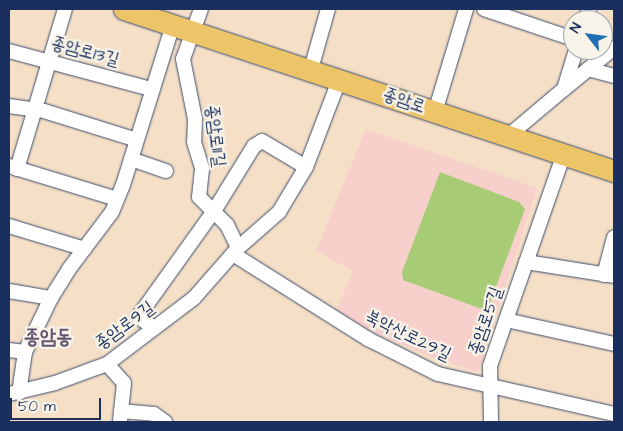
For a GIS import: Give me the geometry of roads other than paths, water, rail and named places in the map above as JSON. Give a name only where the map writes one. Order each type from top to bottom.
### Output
[{"type":"main road","name":"종암로","points":[[124,9],[340,78],[507,137],[614,172]]},
{"type":"street","points":[[65,9],[50,62],[13,168],[117,199]]},
{"type":"street","points":[[194,31],[201,9]]},
{"type":"street","points":[[311,69],[328,9]]},
{"type":"street","points":[[435,112],[466,9]]},
{"type":"street","points":[[484,9],[563,36]]},
{"type":"street","points":[[14,393],[25,352],[52,298],[112,212],[131,159],[151,89],[173,24]]},
{"type":"street","name":"종암로11길","points":[[194,31],[184,59],[195,119],[194,142],[202,169],[199,197],[214,211]]},
{"type":"street","points":[[507,137],[614,48]]},
{"type":"street","name":"종암로13길","points":[[9,51],[151,89]]},
{"type":"street","points":[[564,89],[573,60]]},
{"type":"street","points":[[588,69],[614,76]]},
{"type":"street","name":"종암로9길","points":[[14,393],[107,364],[194,298],[235,251],[279,212],[306,167],[340,78]]},
{"type":"street","points":[[9,106],[34,110],[136,140]]},
{"type":"street","points":[[154,328],[138,317],[214,211],[254,146],[262,141],[306,167]]},
{"type":"street","name":"종암로5길","points":[[491,422],[492,386],[490,366],[563,156]]},
{"type":"street","points":[[131,159],[166,171]]},
{"type":"street","points":[[214,211],[227,225],[235,251]]},
{"type":"street","points":[[9,226],[85,249]]},
{"type":"street","points":[[526,262],[609,275],[614,237]]},
{"type":"street","name":"북악산로29길","points":[[235,251],[368,339],[438,374],[614,414]]},
{"type":"street","points":[[9,291],[52,298]]},
{"type":"street","points":[[506,320],[614,344]]},
{"type":"street","points":[[9,350],[25,352]]},
{"type":"street","points":[[107,364],[124,383],[121,417],[154,414],[165,422]]},
{"type":"district","name":"종암동","points":[[48,337]]}]
